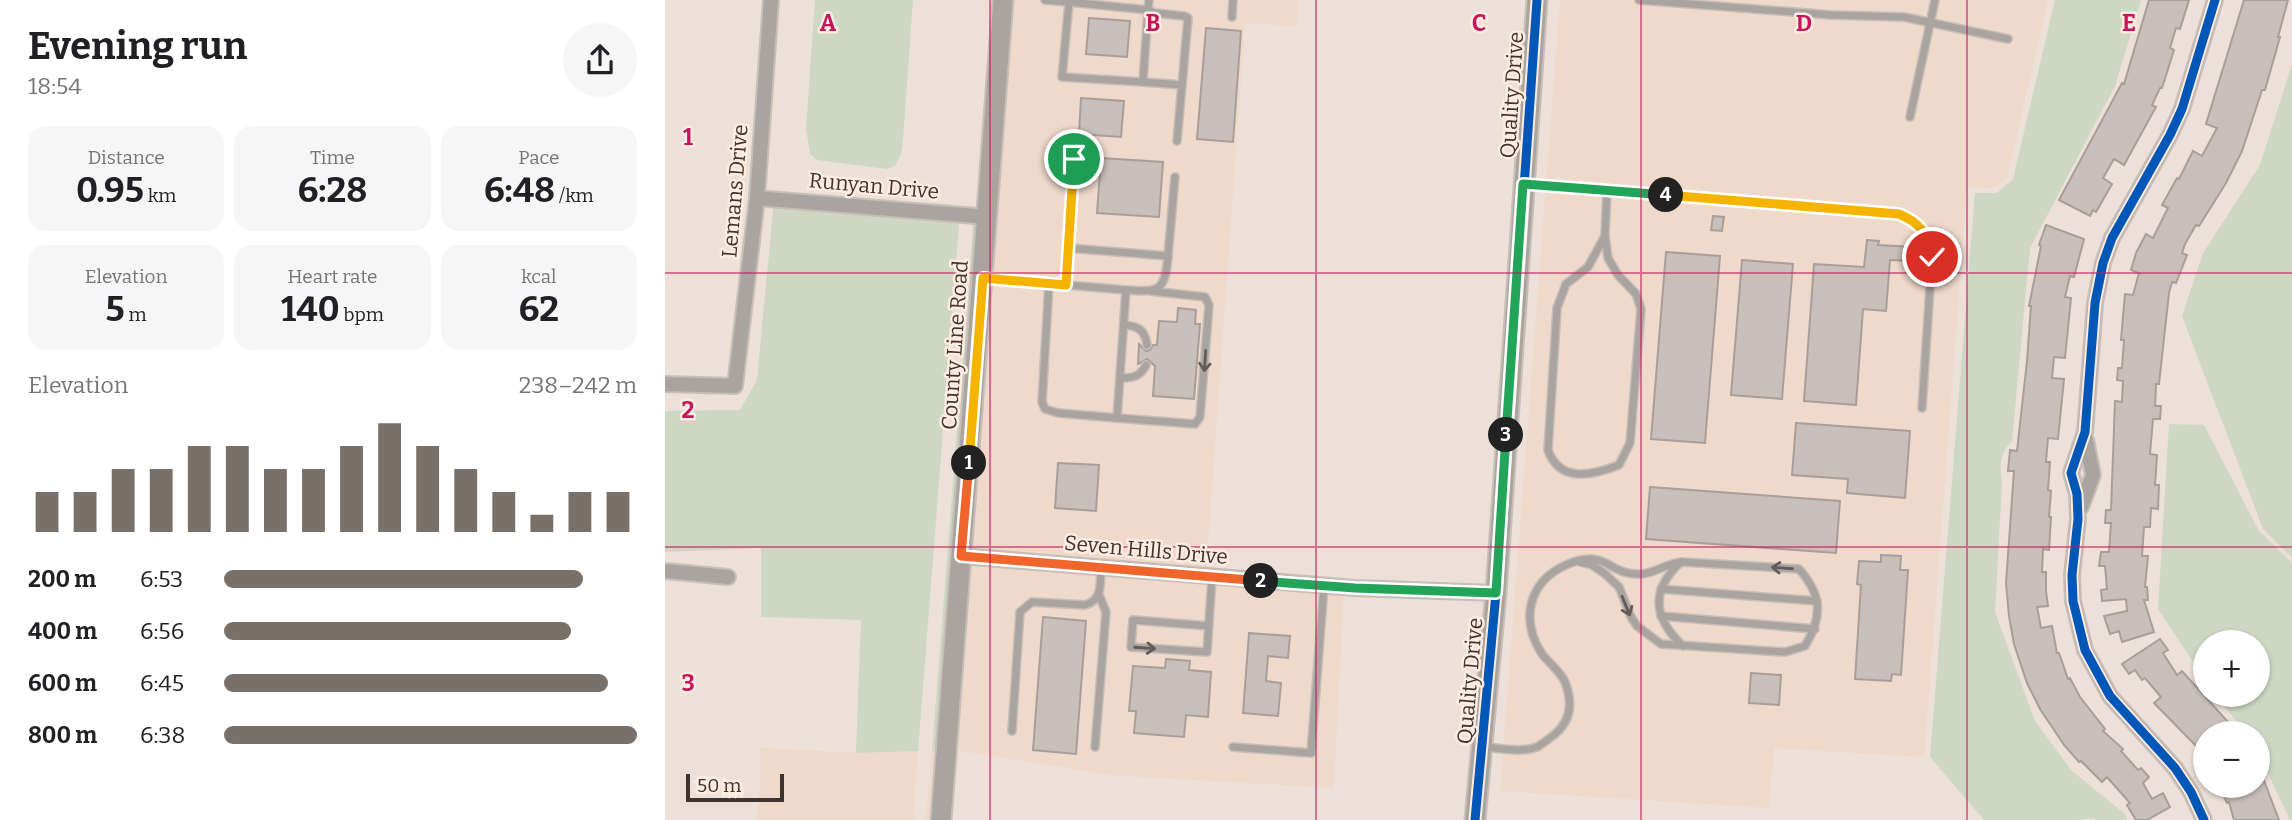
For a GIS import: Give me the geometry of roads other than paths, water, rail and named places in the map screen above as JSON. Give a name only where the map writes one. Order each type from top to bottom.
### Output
[{"type":"street","name":"Lemans Drive","points":[[665,384],[735,386],[757,198],[771,0]]},
{"type":"street","name":"County Line Road","points":[[941,820],[1003,0]]},
{"type":"street","name":"Quality Drive","points":[[1475,820],[1496,593],[1537,0]]},
{"type":"street","points":[[2204,820],[2191,792],[2175,768],[2111,696],[2096,674],[2085,650],[2073,601],[2072,575],[2078,519],[2077,494],[2071,473],[2085,432],[2095,303],[2103,263],[2112,238],[2171,135],[2182,109],[2215,0]]},
{"type":"street","name":"Runyan Drive","points":[[757,198],[988,217]]},
{"type":"street","points":[[2078,519],[2093,475],[2085,432]]},
{"type":"street","name":"Seven Hills Drive","points":[[961,556],[1324,586],[1496,593]]},
{"type":"street","points":[[665,571],[728,577]]},
{"type":"lane","points":[[1045,0],[1149,10],[1188,18],[1177,141]]},
{"type":"lane","points":[[1143,82],[1149,0]]},
{"type":"lane","points":[[1232,17],[1233,0]]},
{"type":"lane","points":[[1639,0],[1827,15],[1882,16],[1930,22],[2008,39]]},
{"type":"lane","points":[[1910,117],[1935,0]]},
{"type":"lane","points":[[1069,1],[1062,77],[1182,85]]},
{"type":"lane","points":[[1066,285],[1074,159]]},
{"type":"lane","points":[[1150,291],[1159,287],[1166,274],[1175,177]]},
{"type":"lane","points":[[1523,184],[1899,214],[1913,220],[1930,241],[1932,257],[1922,408]]},
{"type":"lane","points":[[1605,236],[1588,267],[1566,284],[1557,308],[1548,450],[1552,460],[1561,469],[1579,474],[1595,474],[1619,465],[1630,443],[1641,309],[1636,294],[1618,275],[1608,258],[1605,236],[1607,191]]},
{"type":"lane","points":[[1068,248],[1168,256]]},
{"type":"lane","points":[[983,278],[1049,283],[1126,290],[1150,291],[1205,297],[1209,305],[1200,417],[1195,424],[1058,413],[1045,409],[1042,402],[1049,283]]},
{"type":"lane","points":[[1117,418],[1126,290]]},
{"type":"lane","points":[[1123,325],[1141,329],[1147,345]]},
{"type":"lane","points":[[1120,378],[1134,378],[1141,374],[1146,365]]},
{"type":"lane","points":[[1481,746],[1521,749],[1538,747],[1559,732],[1570,715],[1571,699],[1564,679],[1540,651],[1528,616],[1530,604],[1541,584],[1568,564],[1589,558],[1598,559],[1622,572],[1641,574],[1658,570],[1670,562],[1799,569],[1811,582],[1817,601],[1815,629],[1805,646],[1786,652],[1661,644],[1648,636],[1630,617],[1619,587],[1592,565],[1580,562]]},
{"type":"lane","points":[[1682,562],[1667,575],[1659,601],[1661,616],[1683,646]]},
{"type":"lane","points":[[1095,747],[1106,612],[1099,595],[1101,568]]},
{"type":"lane","points":[[1209,626],[1133,620],[1131,647],[1207,652],[1209,626],[1212,577]]},
{"type":"lane","points":[[1233,747],[1311,753],[1324,586]]},
{"type":"lane","points":[[1661,589],[1817,601]]},
{"type":"lane","points":[[1011,731],[1020,612],[1031,602],[1085,605],[1092,603],[1099,595]]},
{"type":"lane","points":[[1661,616],[1815,629]]}]
